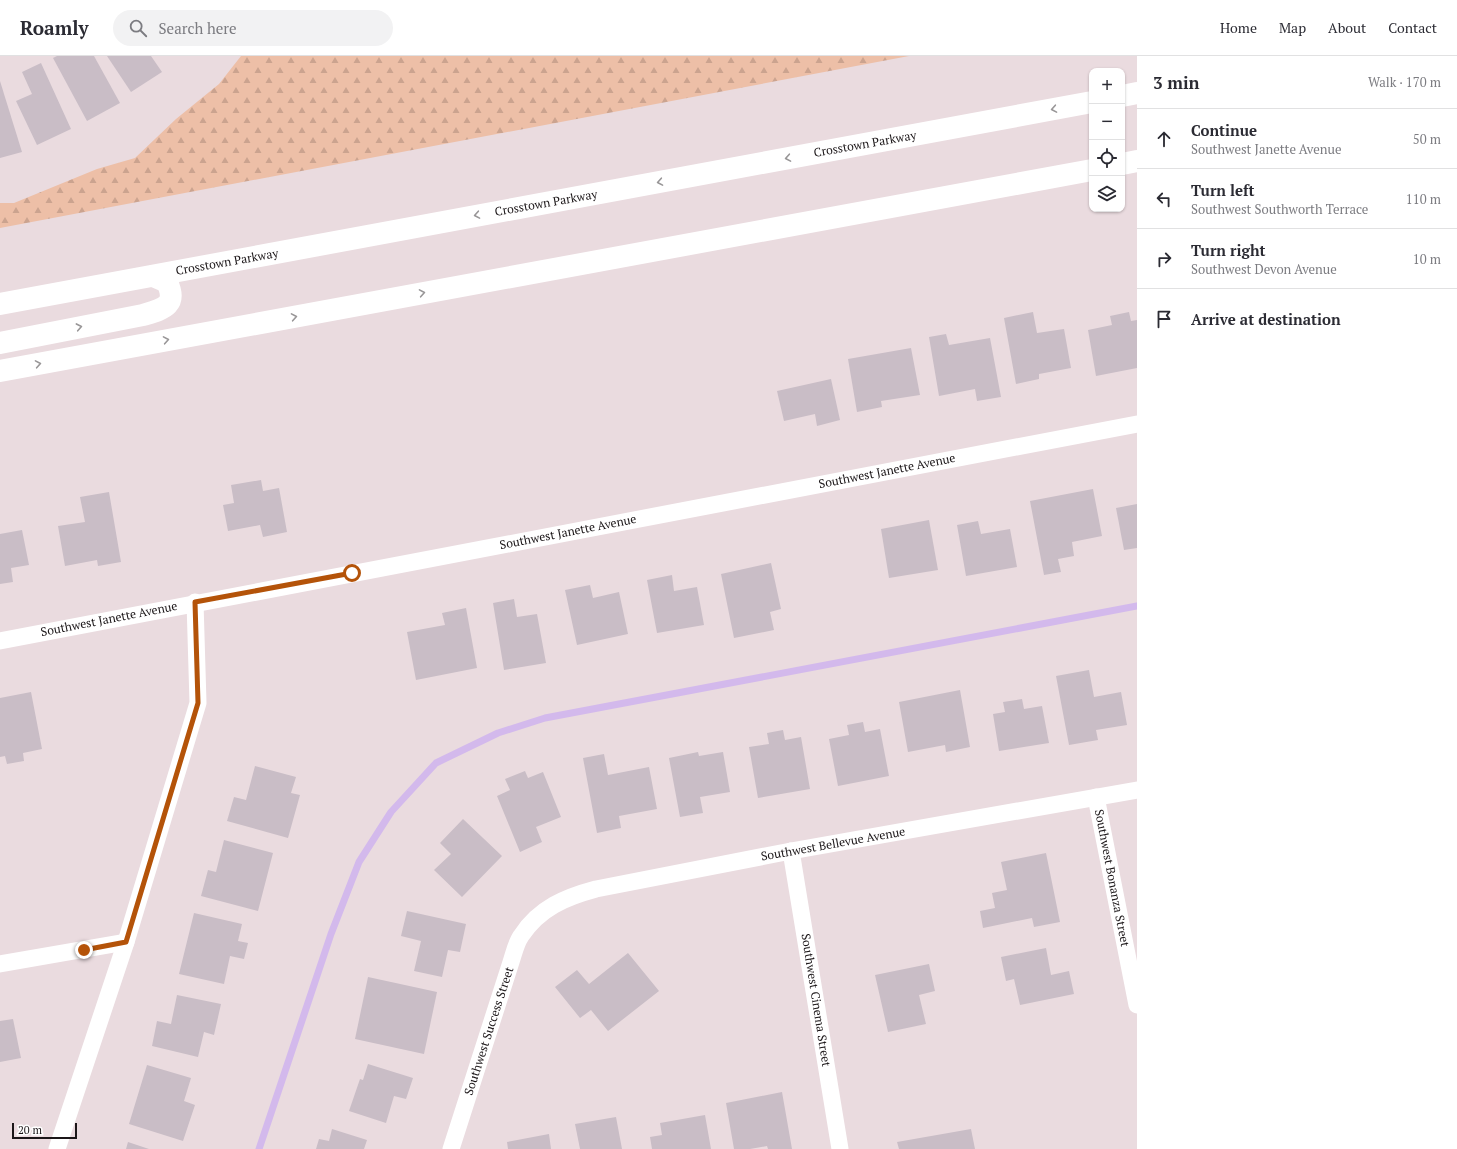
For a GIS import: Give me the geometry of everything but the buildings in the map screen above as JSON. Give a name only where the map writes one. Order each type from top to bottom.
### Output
[{"type":"main road","points":[[1125,96],[1137,94]]},
{"type":"main road","name":"Crosstown Parkway","points":[[0,304],[1089,103]]},
{"type":"main road","points":[[1125,163],[1137,161]]},
{"type":"main road","points":[[0,371],[1089,171]]},
{"type":"main road","points":[[0,343],[144,315],[160,310],[167,306],[171,299],[172,291],[168,282],[153,276]]},
{"type":"street","name":"Southwest Janette Avenue","points":[[0,640],[1137,424]]},
{"type":"street","points":[[57,1149],[126,942],[198,703],[195,602]]},
{"type":"street","name":"Southwest Bellevue Avenue","points":[[536,918],[554,904],[568,897],[596,889],[792,851],[1137,790]]},
{"type":"street","name":"Southwest Bonanza Street","points":[[1096,797],[1137,1005]]},
{"type":"street","name":"Southwest Cinema Street","points":[[792,851],[840,1149]]},
{"type":"street","name":"Southwest Success Street","points":[[451,1149],[511,962],[521,936],[536,918]]},
{"type":"street","points":[[0,964],[126,942]]},
{"type":"green space","points":[[241,56],[909,56],[0,228],[0,203],[14,203],[97,169],[135,158],[176,119],[219,84]]},
{"type":"waterway","points":[[259,1149],[331,934],[359,862],[391,812],[436,763],[498,733],[545,718],[1137,606]]},
{"type":"route","points":[[84,950],[126,942],[198,703],[195,602],[352,573]]}]
